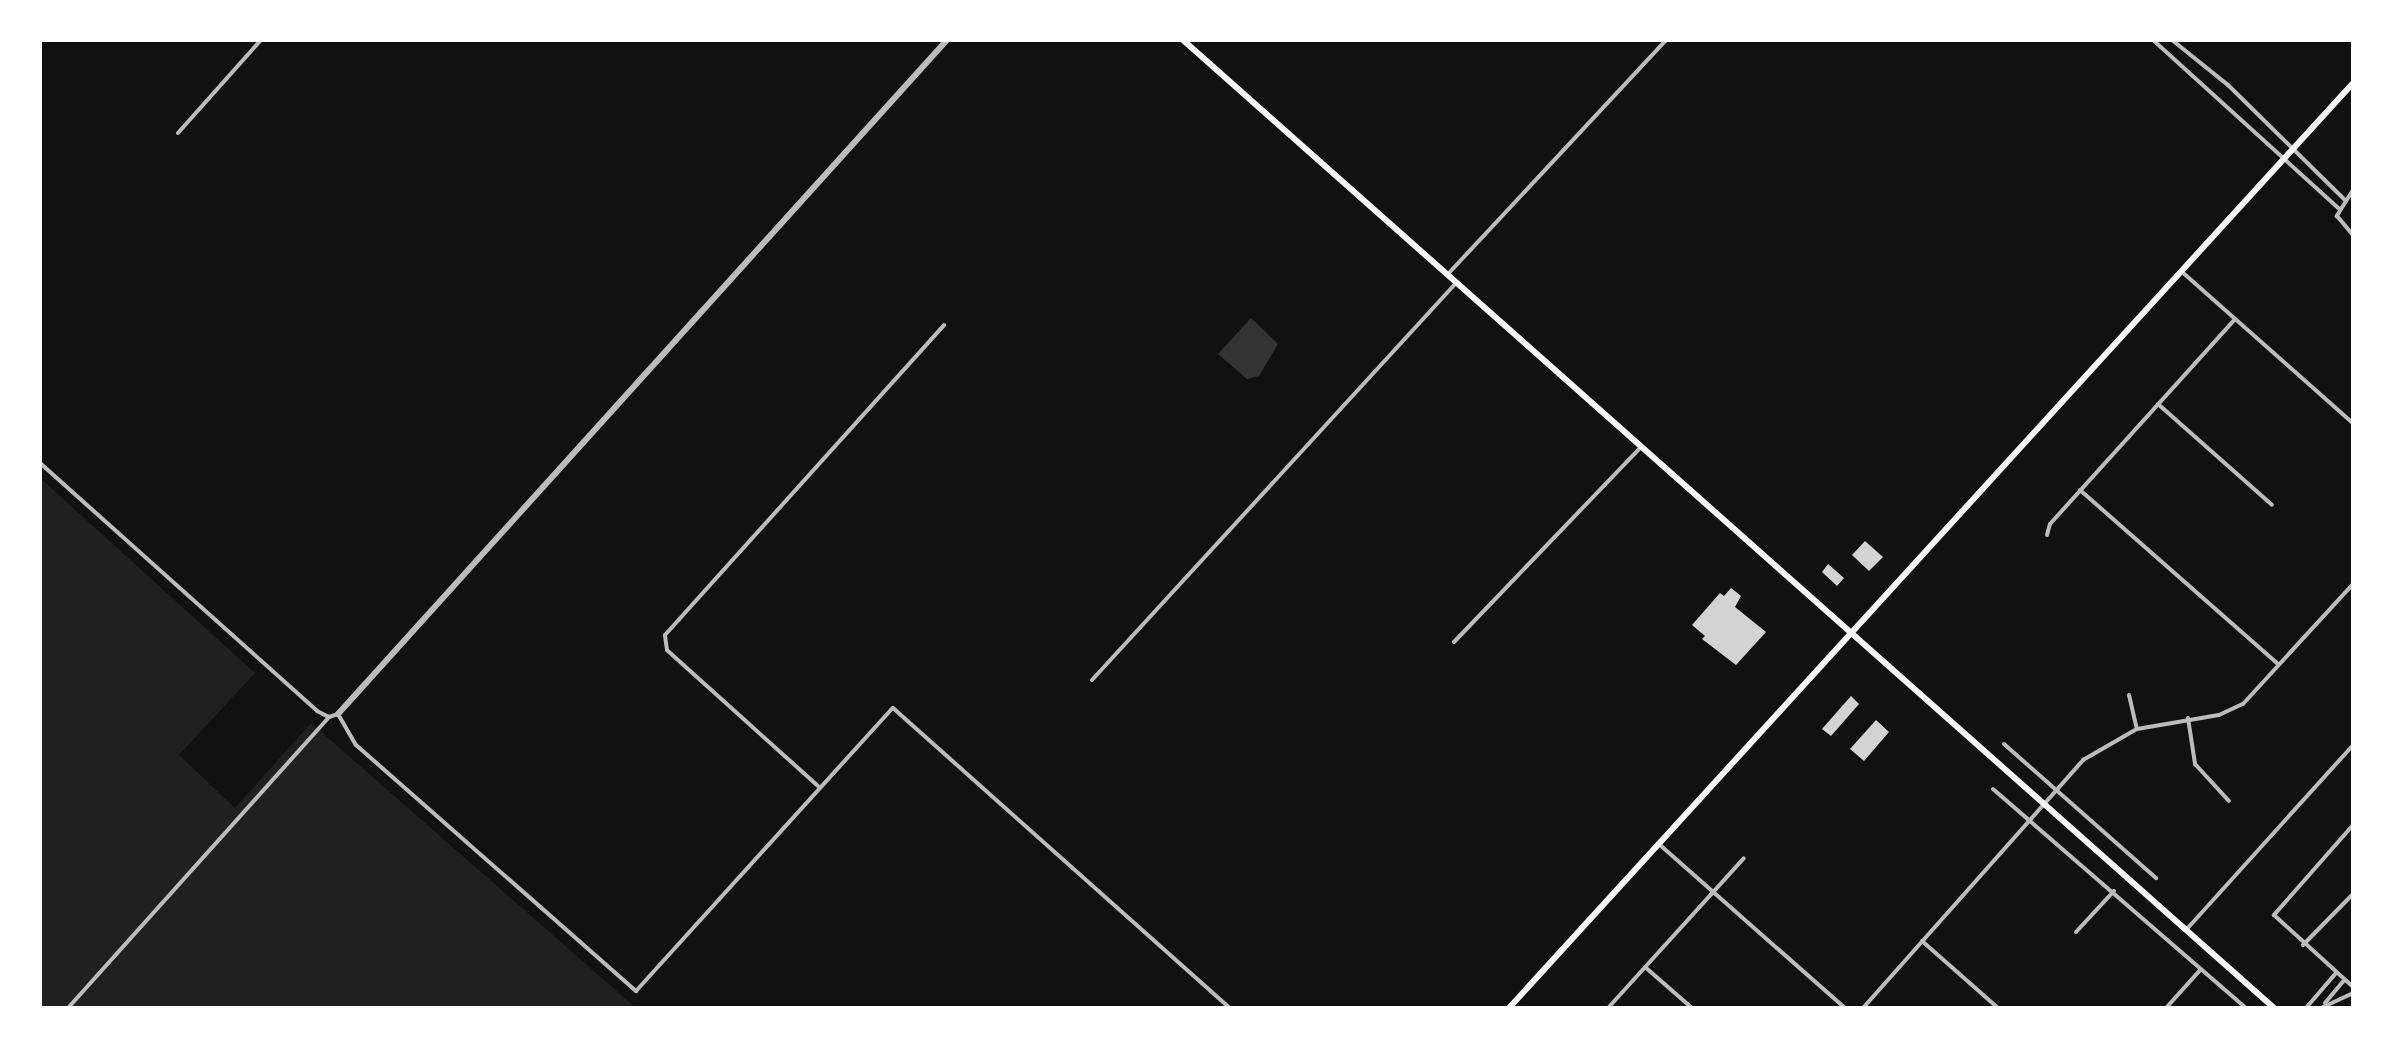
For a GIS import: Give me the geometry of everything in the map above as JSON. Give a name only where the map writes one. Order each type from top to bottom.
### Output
[{"type":"main road","points":[[1183,40],[2274,1008]]},
{"type":"main road","points":[[1509,1008],[2353,83]]},
{"type":"street","points":[[178,133],[261,40]]},
{"type":"street","points":[[68,1008],[329,717],[338,714],[947,40]]},
{"type":"street","points":[[1448,274],[1666,40]]},
{"type":"street","points":[[2153,40],[2338,208]]},
{"type":"street","points":[[2172,40],[2294,148],[2344,199]]},
{"type":"street","points":[[2320,191],[2327,183]]},
{"type":"street","points":[[2353,190],[2338,208],[2337,216],[2353,235]]},
{"type":"street","points":[[2180,270],[2353,423]]},
{"type":"street","points":[[1092,680],[1457,282]]},
{"type":"street","points":[[2047,535],[2050,524],[2235,319]]},
{"type":"street","points":[[818,786],[663,642],[944,325]]},
{"type":"street","points":[[2158,404],[2272,505]]},
{"type":"street","points":[[1454,642],[1641,447]]},
{"type":"street","points":[[40,463],[329,717]]},
{"type":"street","points":[[2080,490],[2278,664]]},
{"type":"street","points":[[1863,1008],[2030,817],[2096,750],[2137,729],[2236,708],[2353,584]]},
{"type":"street","points":[[2129,695],[2137,729]]},
{"type":"street","points":[[338,714],[356,745],[636,991],[818,786],[893,708],[1230,1008]]},
{"type":"street","points":[[2188,718],[2195,764],[2229,801]]},
{"type":"street","points":[[2004,744],[2156,878]]},
{"type":"street","points":[[2186,930],[2353,745]]},
{"type":"street","points":[[1993,789],[2030,817],[2246,1008]]},
{"type":"street","points":[[2353,825],[2274,915],[2303,945],[2353,987]]},
{"type":"street","points":[[1658,843],[1845,1008]]},
{"type":"street","points":[[1608,1008],[1744,858]]},
{"type":"street","points":[[2076,932],[2114,891]]},
{"type":"street","points":[[2303,945],[2353,894]]},
{"type":"street","points":[[1922,941],[1998,1008]]},
{"type":"street","points":[[1645,967],[1692,1008]]},
{"type":"street","points":[[2166,1008],[2201,969]]},
{"type":"street","points":[[2306,1008],[2336,973]]},
{"type":"street","points":[[2322,1007],[2344,980]]},
{"type":"street","points":[[2322,1007],[2353,993]]},
{"type":"shaded area","points":[[1251,318],[1278,344],[1259,376],[1247,379],[1218,354]]},
{"type":"shaded area","points":[[40,478],[255,673],[179,755],[235,808],[311,723],[636,1008],[40,1008]]},
{"type":"building","points":[[1865,541],[1883,557],[1869,571],[1852,555]]},
{"type":"building","points":[[1828,564],[1844,578],[1837,586],[1822,572]]},
{"type":"building","points":[[1731,588],[1741,596],[1735,607],[1766,632],[1736,665],[1702,639],[1705,636],[1692,625],[1720,593],[1724,596]]},
{"type":"building","points":[[1851,696],[1859,704],[1831,736],[1822,729]]},
{"type":"building","points":[[1876,720],[1889,732],[1864,761],[1850,749]]}]
